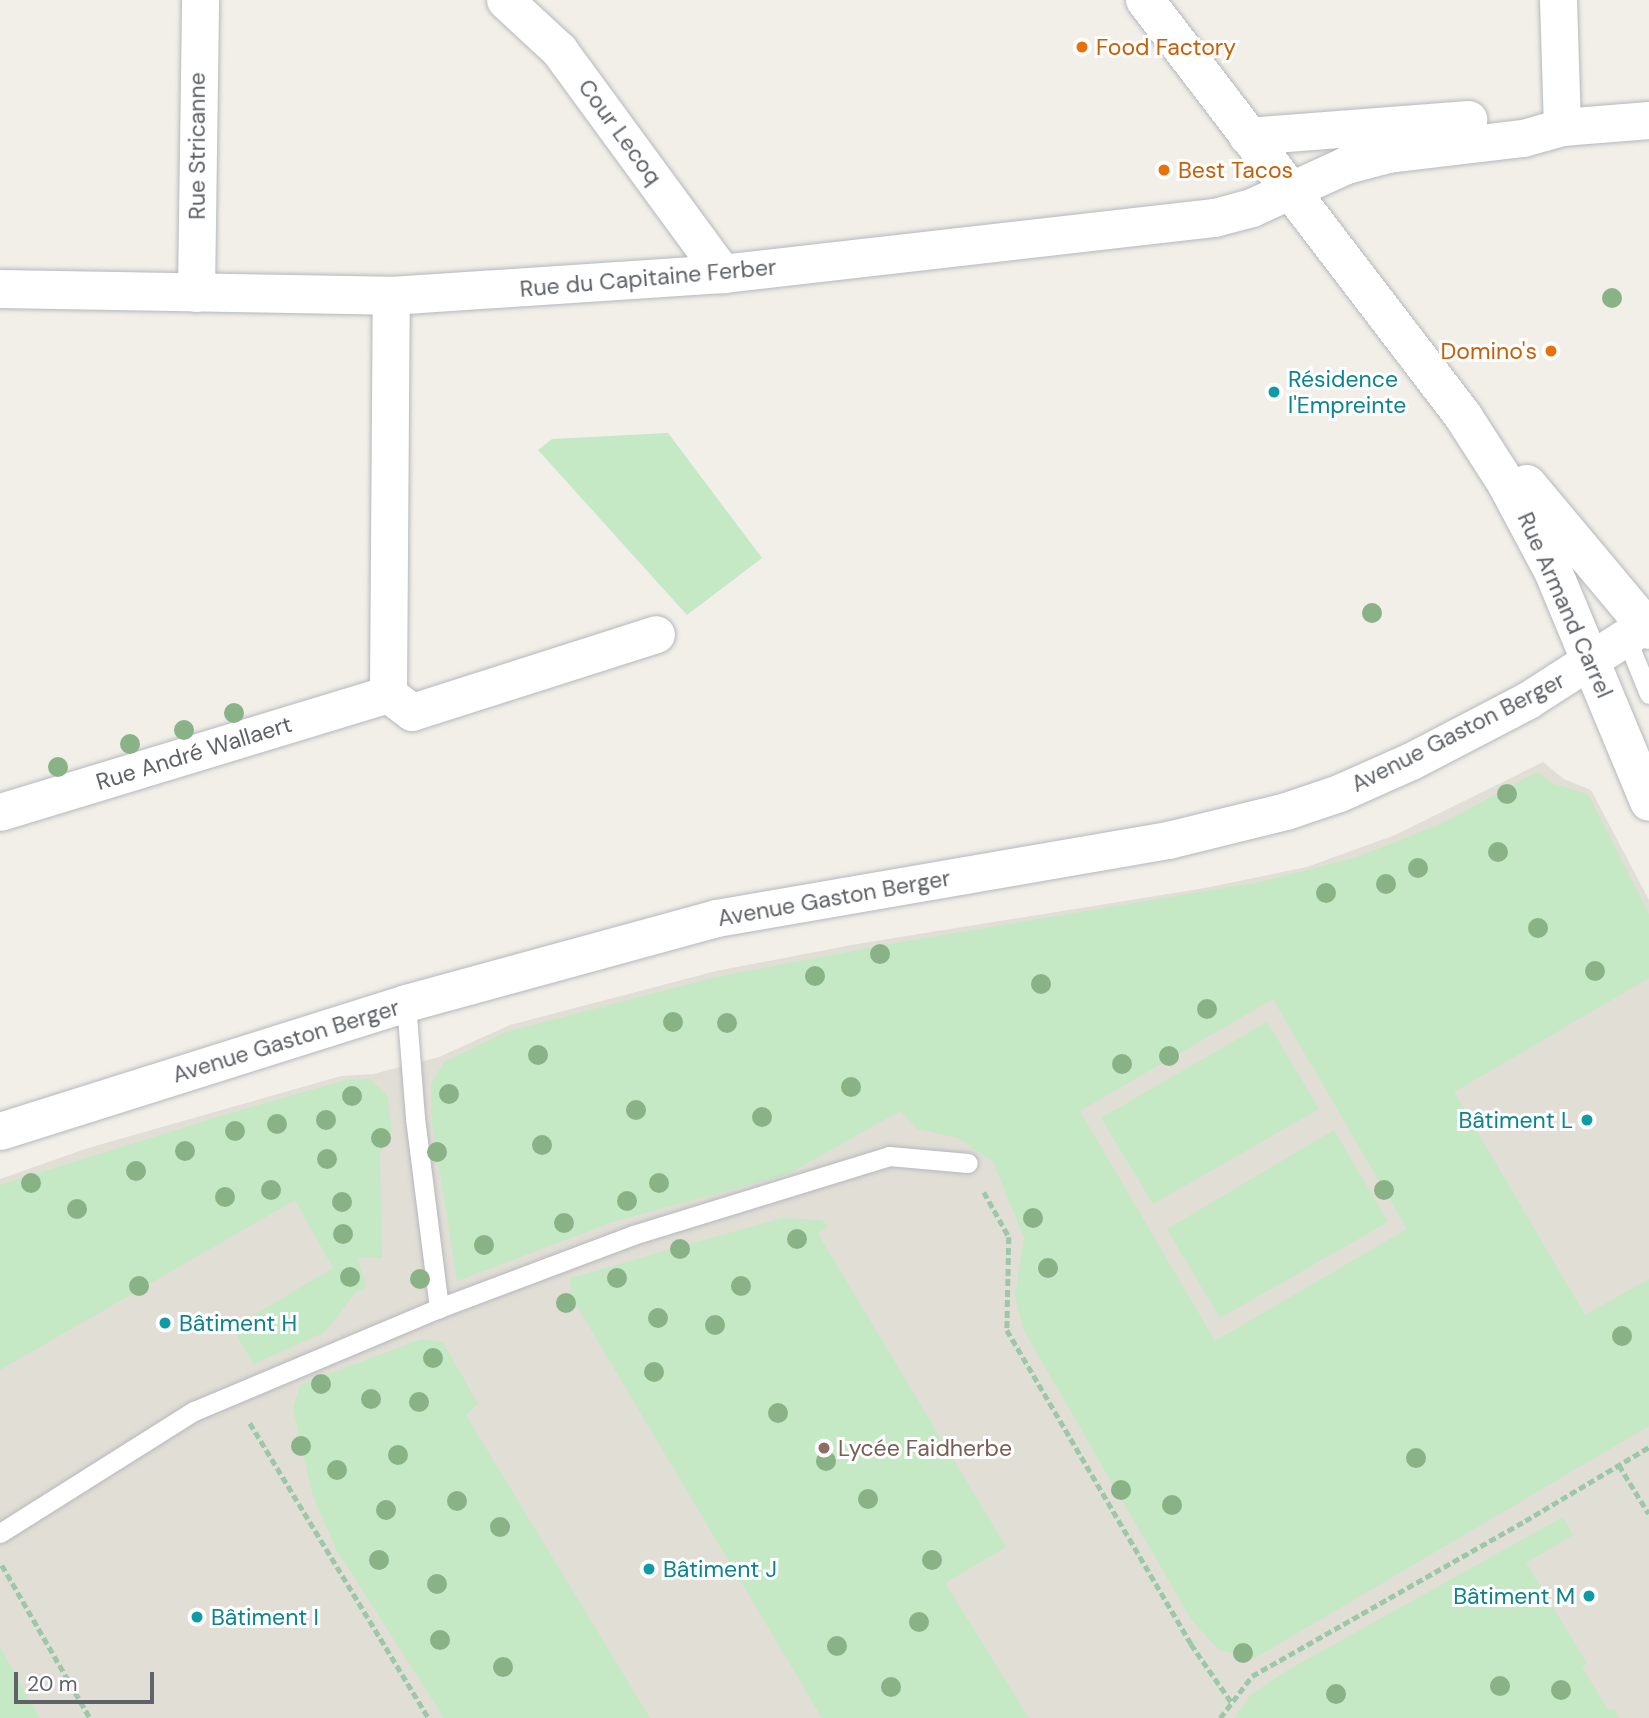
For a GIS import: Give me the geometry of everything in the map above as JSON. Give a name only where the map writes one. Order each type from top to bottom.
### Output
[{"type":"street","name":"Rue Stricanne","points":[[196,293],[200,0]]},
{"type":"street","name":"Cour Lecoq","points":[[505,0],[559,50],[723,274]]},
{"type":"street","name":"Rue Armand Carrel","points":[[1145,0],[1463,416],[1587,555],[1640,631]]},
{"type":"street","points":[[1558,0],[1562,127]]},
{"type":"street","points":[[1247,136],[1486,117],[1562,127]]},
{"type":"street","points":[[1289,191],[1346,165],[1388,154],[1523,138],[1562,127],[1649,120]]},
{"type":"street","name":"Rue du Capitaine Ferber","points":[[0,289],[391,296],[723,274],[1215,218],[1252,208],[1289,191]]},
{"type":"street","points":[[391,296],[388,694],[412,712],[656,634]]},
{"type":"street","name":"Rue Armand Carrel","points":[[1463,416],[1534,530],[1592,661],[1649,802]]},
{"type":"street","name":"Avenue Gaston Berger","points":[[0,1131],[407,1003],[716,918],[1168,841],[1286,811],[1363,783],[1411,761],[1528,700],[1640,631]]},
{"type":"street","name":"Rue André Wallaert","points":[[0,812],[388,694]]},
{"type":"lane","points":[[1640,631],[1649,694]]},
{"type":"lane","points":[[1592,661],[1649,755]]},
{"type":"lane","points":[[407,1003],[415,1118],[439,1308]]},
{"type":"lane","points":[[0,1533],[194,1411],[439,1308],[633,1235],[889,1156],[968,1163]]},
{"type":"path","points":[[968,1163],[1009,1237],[1007,1330],[1191,1644],[1231,1703]]},
{"type":"path","points":[[233,1394],[429,1718]]},
{"type":"path","points":[[1220,1718],[1252,1676],[1649,1447]]},
{"type":"path","points":[[1619,1465],[1649,1514]]},
{"type":"path","points":[[0,1561],[90,1718]]},
{"type":"shaded area","name":"Lycée Faidherbe","points":[[1543,762],[1564,779],[1591,790],[1649,900],[1649,1718],[0,1718],[0,1179],[88,1148],[341,1076],[373,1074],[439,1057],[510,1025],[716,971],[857,944],[1205,888],[1307,867],[1395,835]]},
{"type":"green space","points":[[668,433],[762,558],[687,615],[538,450],[552,439]]},
{"type":"green space","points":[[1537,772],[1554,784],[1588,794],[1649,914],[1649,978],[1454,1092],[1585,1315],[1649,1279],[1649,1426],[1255,1658],[1219,1650],[1191,1619],[1023,1329],[1015,1295],[1024,1238],[993,1162],[958,1138],[917,1129],[900,1111],[788,1174],[613,1222],[457,1281],[431,1118],[431,1084],[444,1062],[506,1032],[716,977],[895,943],[1260,882],[1358,857],[1445,822]],"holes":[[[1273,999],[1407,1229],[1215,1341],[1080,1111]]]},
{"type":"green space","points":[[1267,1022],[1319,1109],[1153,1204],[1101,1118]]},
{"type":"green space","points":[[370,1079],[387,1095],[392,1131],[380,1154],[382,1258],[358,1258],[366,1287],[355,1293],[325,1332],[254,1364],[232,1328],[333,1268],[295,1200],[0,1370],[0,1185],[241,1110],[346,1080]]},
{"type":"green space","points":[[1334,1130],[1388,1222],[1220,1318],[1167,1229]]},
{"type":"green space","points":[[782,1218],[822,1220],[828,1226],[818,1234],[1006,1547],[945,1583],[1029,1718],[822,1718],[571,1296],[570,1278]]},
{"type":"green space","points":[[421,1339],[443,1342],[478,1404],[466,1415],[650,1718],[444,1718],[336,1549],[313,1497],[293,1409],[300,1385]]},
{"type":"green space","points":[[1563,1517],[1573,1535],[1526,1563],[1587,1663],[1582,1667],[1609,1711],[1614,1709],[1620,1718],[1234,1718],[1251,1695],[1283,1673]]},
{"type":"green space","points":[[0,1647],[40,1718],[0,1718]]},
{"type":"place","name":"Food Factory","points":[[1082,47]]},
{"type":"place","name":"Best Tacos","points":[[1164,170]]},
{"type":"place","name":"Domino's","points":[[1551,351]]},
{"type":"place","name":"Résidence l'Empreinte","points":[[1274,392]]},
{"type":"place","name":"Bâtiment L","points":[[1587,1120]]},
{"type":"place","name":"Bâtiment H","points":[[165,1323]]},
{"type":"place","name":"Lycée Faidherbe","points":[[824,1448]]},
{"type":"place","name":"Bâtiment J","points":[[649,1569]]},
{"type":"place","name":"Bâtiment M","points":[[1589,1596]]},
{"type":"place","name":"Bâtiment I","points":[[197,1617]]}]
